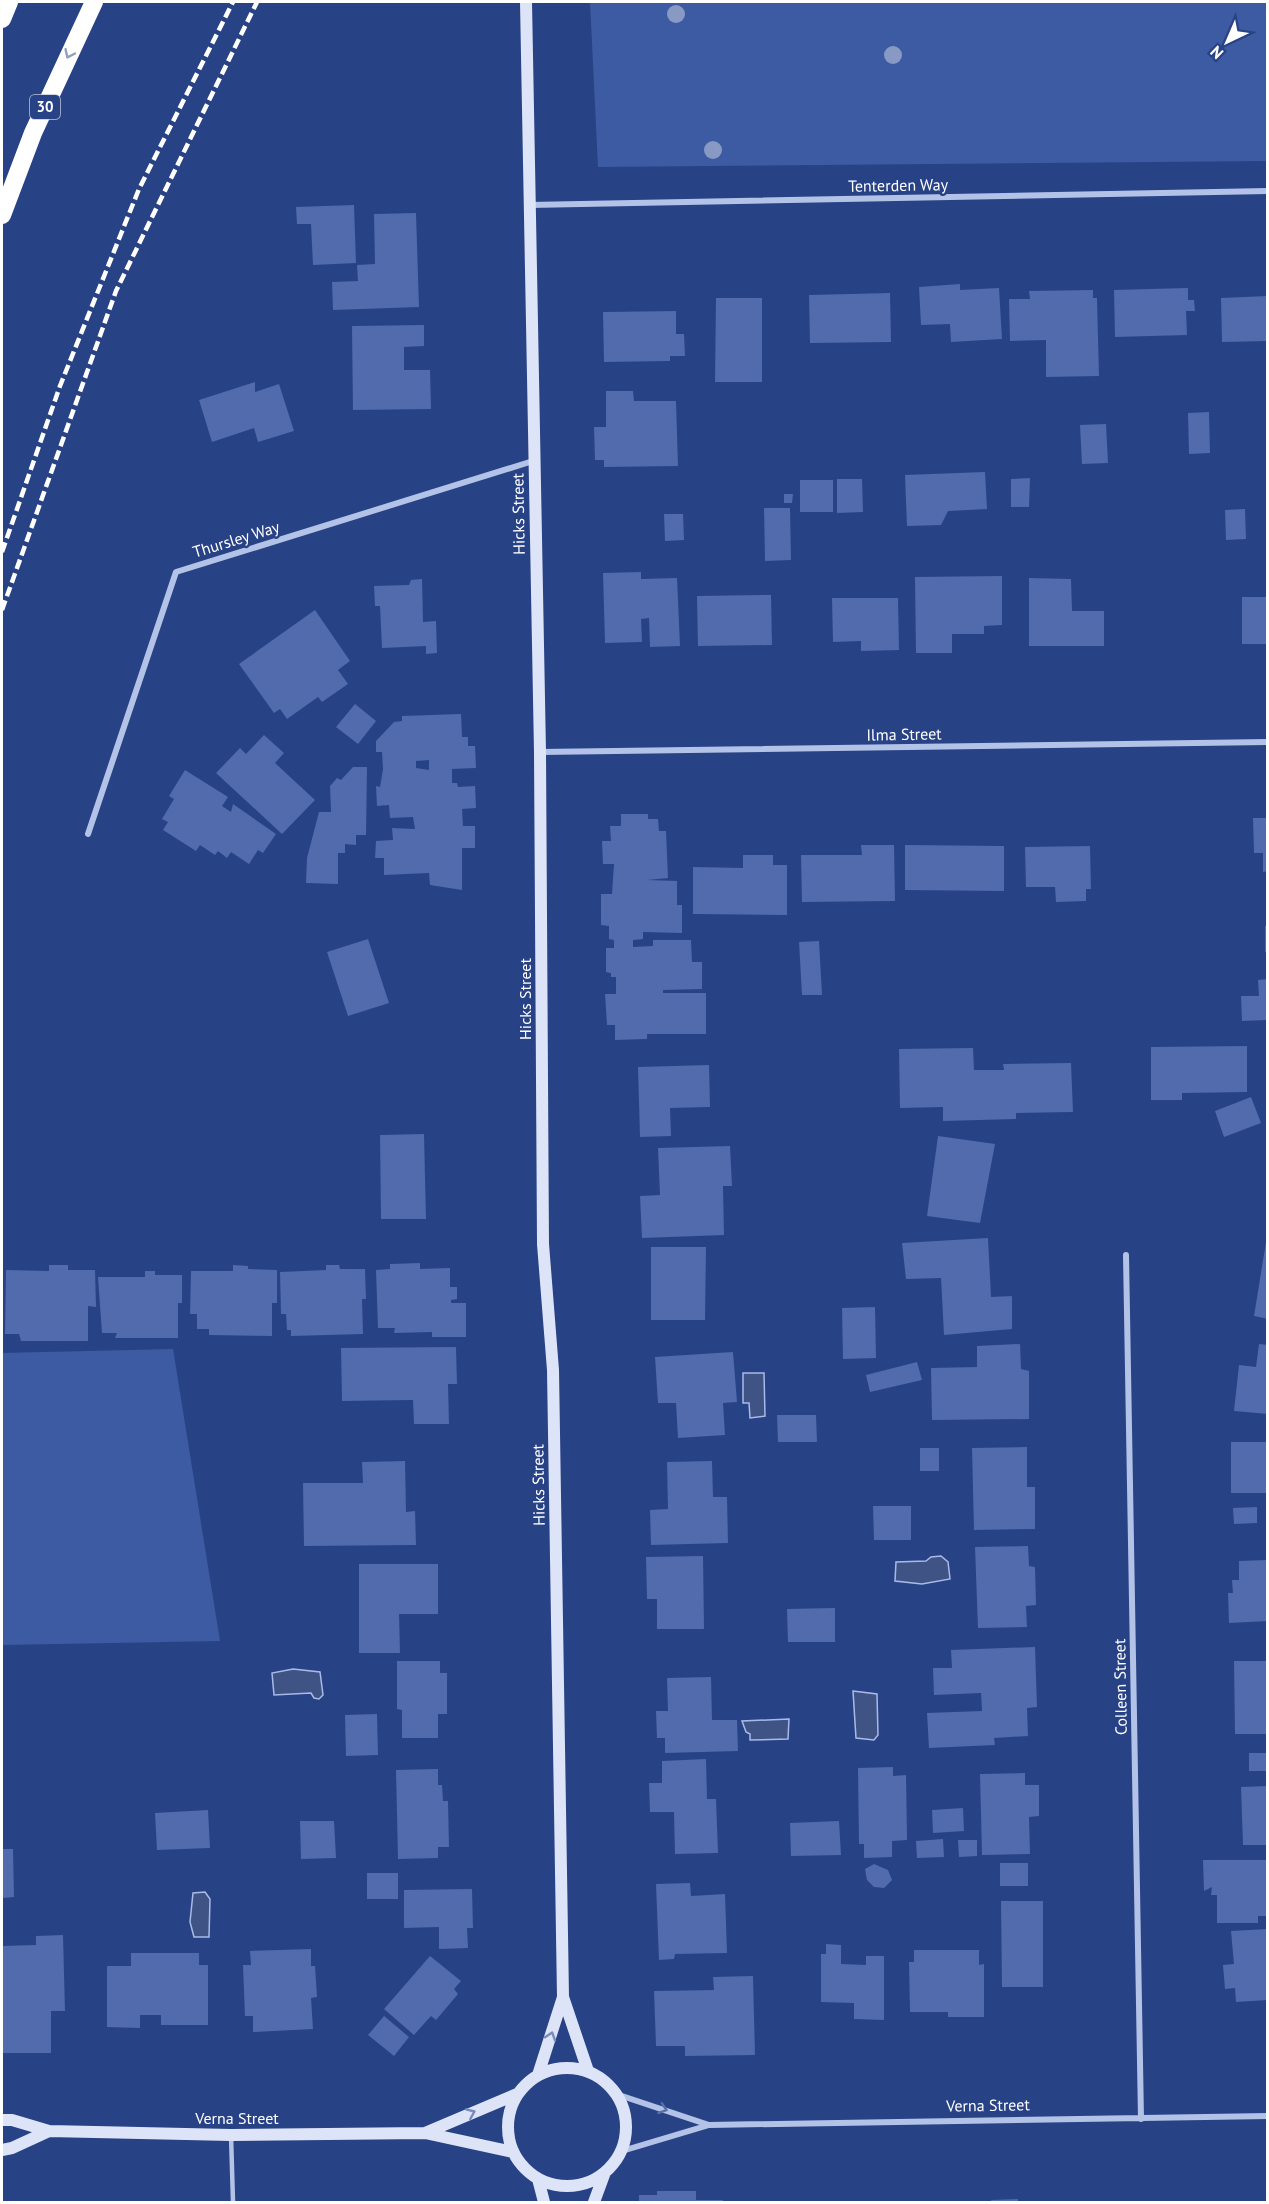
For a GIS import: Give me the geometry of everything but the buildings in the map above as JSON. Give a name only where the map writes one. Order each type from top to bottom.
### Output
[{"type":"highway","points":[[2,20],[9,2]]},
{"type":"highway","name":"30","points":[[2,215],[33,133],[94,2]]},
{"type":"street","name":"Hicks Street","points":[[526,2],[540,752],[543,1245],[553,1371],[563,1996],[588,2071]]},
{"type":"street","name":"Tenterden Way","points":[[529,205],[1268,191]]},
{"type":"street","name":"Thursley Way","points":[[88,834],[176,572],[534,461]]},
{"type":"street","name":"Ilma Street","points":[[540,752],[1268,742]]},
{"type":"street","name":"Colleen Street","points":[[1126,1256],[1141,2119]]},
{"type":"street","name":"Hicks Street","points":[[538,2075],[563,1996]]},
{"type":"street","points":[[594,2202],[604,2175],[622,2151],[627,2132],[625,2112],[616,2094],[604,2080],[588,2071],[571,2068],[554,2069],[538,2075],[518,2094],[508,2122],[513,2152],[520,2163],[538,2179],[554,2186],[572,2187],[589,2183],[604,2175]]},
{"type":"street","name":"Verna Street","points":[[425,2133],[518,2094]]},
{"type":"street","name":"Verna Street","points":[[616,2094],[709,2125]]},
{"type":"street","name":"Verna Street","points":[[622,2151],[709,2125],[1268,2116]]},
{"type":"street","name":"Verna Street","points":[[2,2120],[12,2120],[49,2131],[231,2135],[425,2133],[513,2152]]},
{"type":"street","name":"Verna Street","points":[[2,2150],[12,2148],[49,2131]]},
{"type":"street","points":[[538,2179],[544,2202]]},
{"type":"lane","points":[[231,2135],[233,2202]]},
{"type":"shaded area","points":[[590,2],[1267,2],[1267,161],[598,167]]},
{"type":"shaded area","points":[[173,1349],[220,1641],[2,1645],[2,1353]]},
{"type":"shaded area","points":[[743,1373],[764,1373],[765,1416],[750,1418],[749,1403],[743,1403]]},
{"type":"shaded area","points":[[941,1556],[948,1562],[950,1579],[922,1584],[895,1581],[896,1562],[926,1561],[931,1557]]},
{"type":"shaded area","points":[[293,1669],[320,1672],[323,1695],[319,1699],[314,1698],[311,1693],[274,1695],[272,1673]]},
{"type":"shaded area","points":[[853,1691],[877,1694],[878,1735],[874,1740],[856,1738]]},
{"type":"shaded area","points":[[789,1719],[788,1739],[750,1740],[750,1734],[746,1732],[742,1721]]},
{"type":"shaded area","points":[[205,1892],[210,1899],[209,1937],[194,1937],[190,1922],[193,1893]]},
{"type":"railway","points":[[2,552],[60,386],[139,189],[233,2]]},
{"type":"railway","points":[[2,610],[116,291],[257,2]]}]
